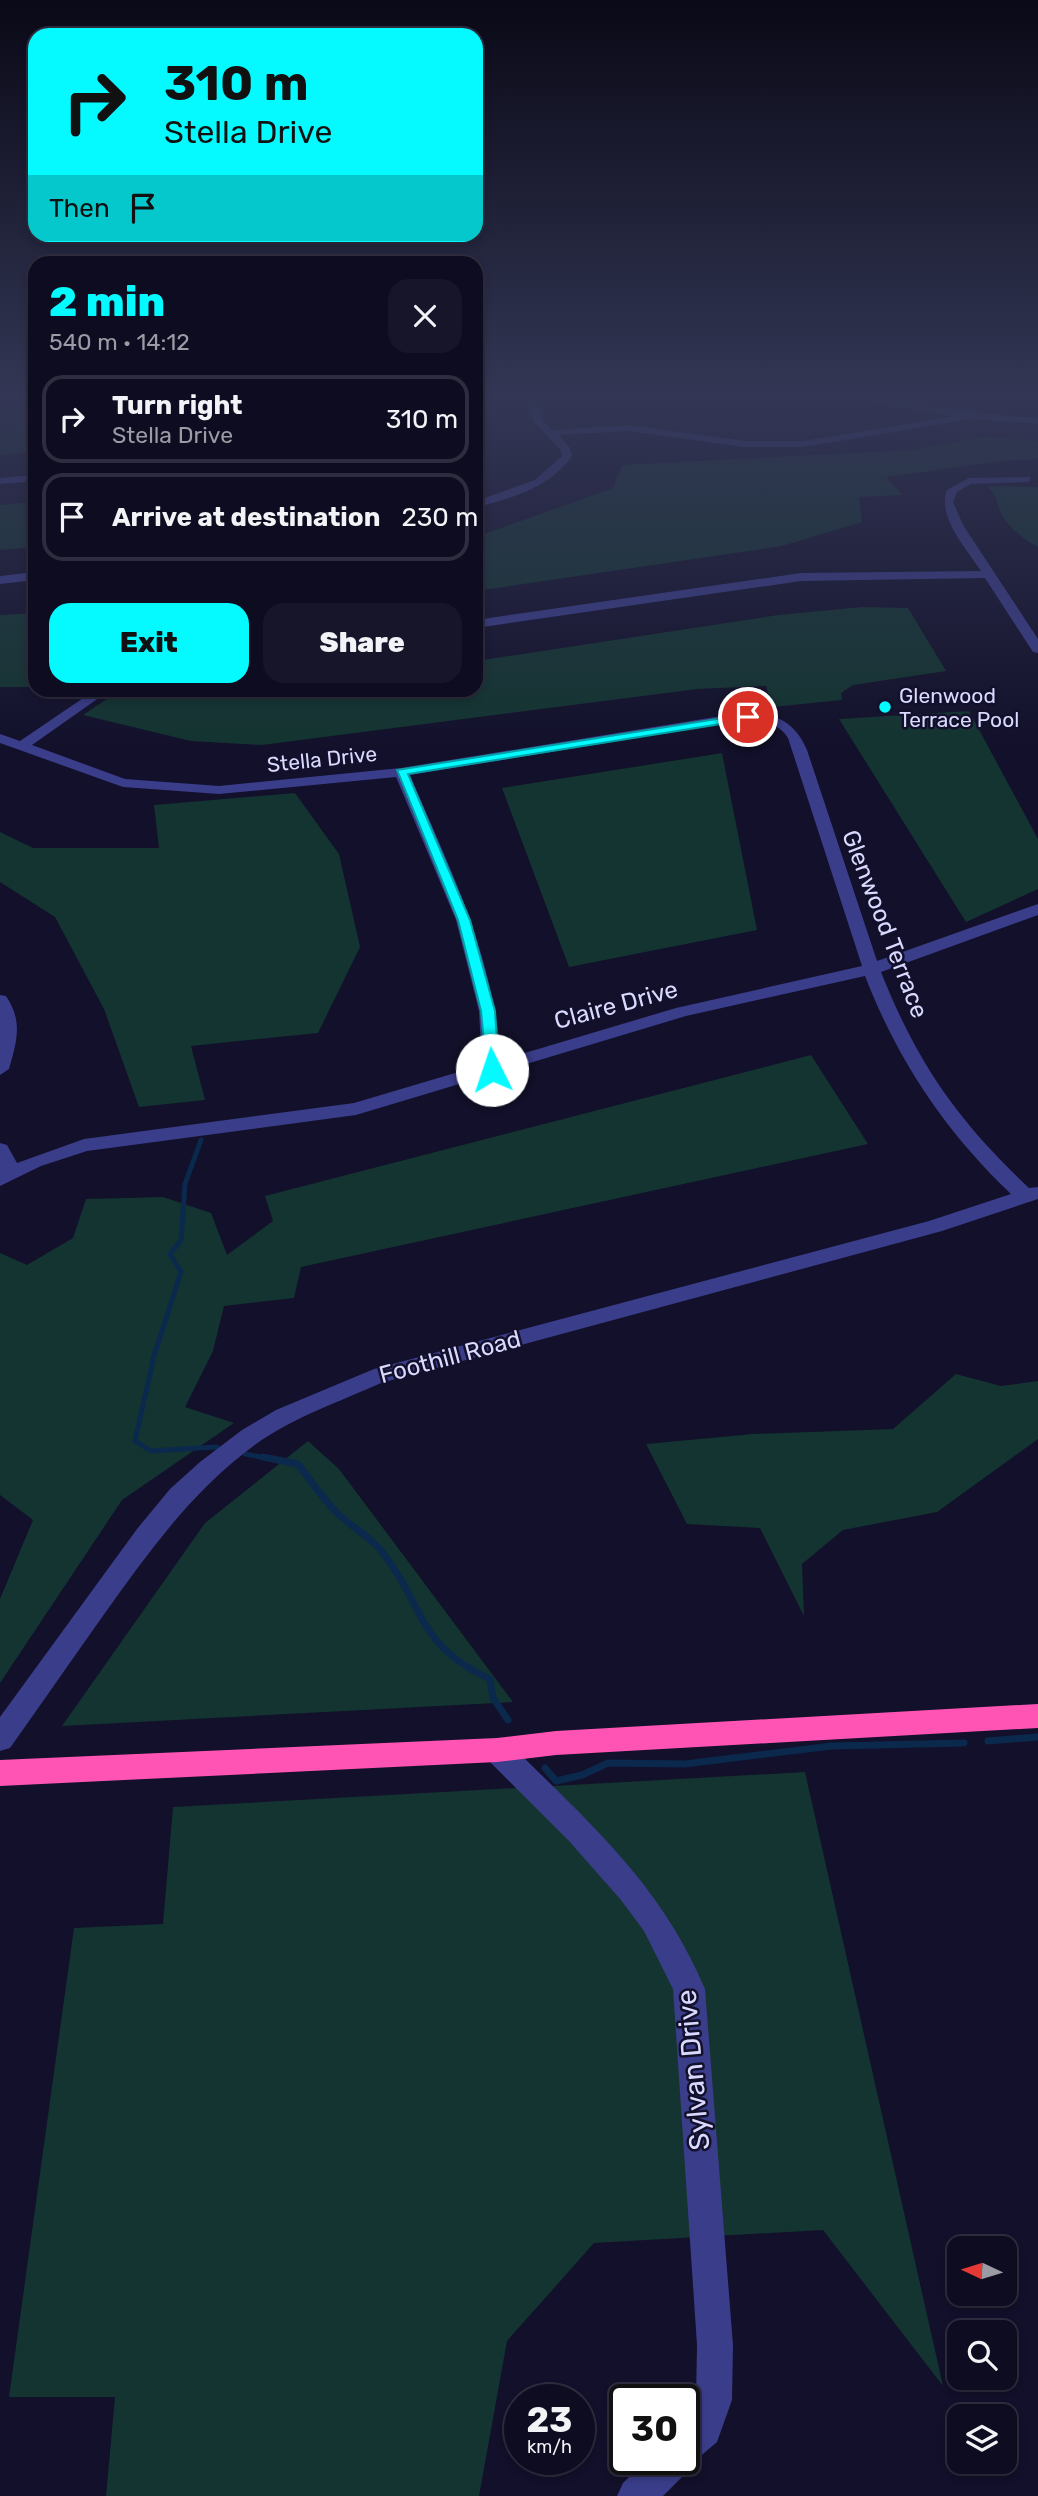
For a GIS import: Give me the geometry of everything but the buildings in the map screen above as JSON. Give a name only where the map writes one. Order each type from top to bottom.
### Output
[{"type":"highway","points":[[0,1773],[497,1750],[556,1743],[1038,1716]]},
{"type":"street","points":[[952,515],[1038,649]]},
{"type":"street","points":[[483,624],[800,577],[988,574]]},
{"type":"street","points":[[0,580],[28,577]]},
{"type":"street","points":[[23,745],[93,697]]},
{"type":"street","name":"Stella Drive","points":[[0,738],[123,783],[180,789],[242,789],[401,772],[720,720],[748,717],[778,721]]},
{"type":"street","name":"Glenwood Terrace","points":[[778,721],[795,737],[818,817],[872,970],[897,1030],[928,1086],[996,1168],[1032,1195]]},
{"type":"street","points":[[401,772],[464,920],[488,1011],[492,1070]]},
{"type":"street","name":"Claire Drive","points":[[6,1176],[84,1145],[356,1110],[492,1070],[550,1049],[681,1012],[872,970],[1038,909]]},
{"type":"street","points":[[0,1000],[10,1018],[11,1029],[0,1069]]},
{"type":"street","points":[[0,1149],[6,1176]]},
{"type":"street","name":"Foothill Road","points":[[0,1739],[146,1536],[179,1496],[239,1444],[284,1416],[374,1377],[935,1226],[1032,1195]]},
{"type":"street","name":"Sylvan Drive","points":[[497,1750],[629,1884],[680,1961],[689,1989],[715,2345],[714,2400],[704,2429],[700,2433]]},
{"type":"street","points":[[636,2496],[658,2475]]},
{"type":"green space","points":[[0,515],[28,515],[28,548],[0,550]]},
{"type":"green space","points":[[536,515],[861,515],[862,522],[782,546],[483,590],[483,534]]},
{"type":"green space","points":[[1002,515],[1038,515],[1038,547],[1022,536]]},
{"type":"green space","points":[[863,607],[908,608],[946,671],[853,685],[841,693],[842,700],[772,707],[766,686],[697,689],[262,745],[191,741],[83,715],[110,697],[483,697],[483,660],[778,615]]},
{"type":"green space","points":[[28,613],[28,687],[0,687],[0,615]]},
{"type":"green space","points":[[969,711],[1038,839],[1038,889],[966,922],[839,719]]},
{"type":"green space","points":[[722,753],[757,930],[569,967],[502,788]]},
{"type":"green space","points":[[295,793],[339,854],[360,947],[318,1033],[191,1046],[205,1100],[139,1107],[104,1009],[55,917],[0,882],[0,832],[33,848],[159,848],[154,805]]},
{"type":"green space","points":[[811,1055],[868,1144],[301,1267],[294,1298],[224,1306],[213,1351],[185,1407],[234,1423],[122,1500],[0,1683],[0,1599],[33,1520],[0,1495],[0,1253],[27,1265],[73,1238],[86,1199],[163,1197],[211,1213],[227,1255],[273,1221],[265,1196]]},
{"type":"green space","points":[[956,1374],[1001,1386],[1038,1381],[1038,1439],[937,1512],[843,1530],[802,1564],[804,1616],[760,1528],[687,1524],[646,1444],[753,1434],[893,1429]]},
{"type":"green space","points":[[308,1441],[339,1469],[513,1702],[62,1726],[205,1523]]},
{"type":"green space","points":[[805,1772],[943,2386],[823,2230],[594,2243],[507,2341],[479,2496],[106,2496],[115,2397],[9,2397],[74,1928],[163,1924],[173,1807]]},
{"type":"waterway","points":[[201,1140],[185,1184],[181,1240],[170,1254],[181,1272],[154,1356],[135,1441],[151,1451],[217,1447]]},
{"type":"waterway","points":[[245,1454],[272,1459]]},
{"type":"waterway","points":[[263,1457],[298,1464],[338,1514],[379,1548],[394,1568],[434,1637],[447,1652],[490,1679],[493,1698],[508,1720]]},
{"type":"waterway","points":[[988,1741],[1038,1737]]},
{"type":"waterway","points":[[545,1768],[556,1781],[582,1775],[608,1763],[685,1764],[832,1746],[964,1743]]},
{"type":"place","name":"Glenwood Terrace Pool","points":[[885,707]]},
{"type":"route","points":[[492,1070],[488,1011],[464,920],[401,772],[748,717]]}]
